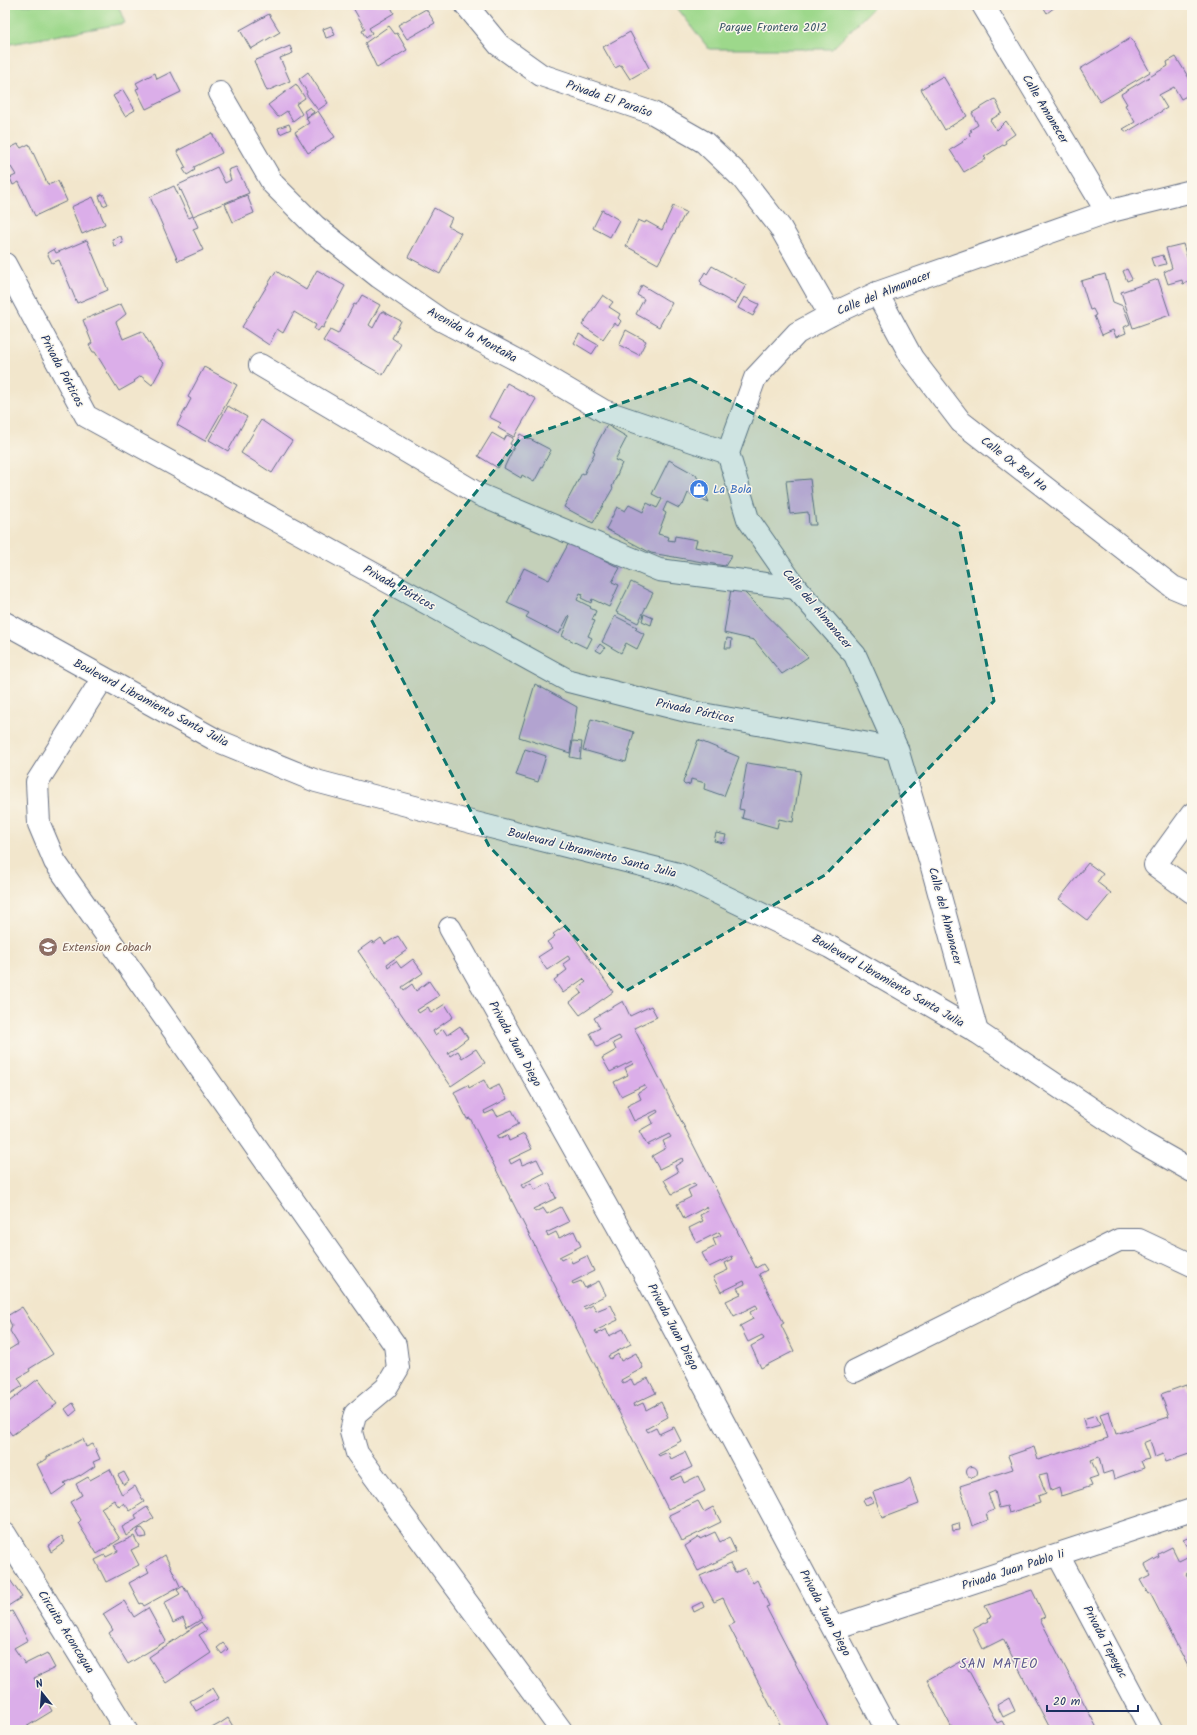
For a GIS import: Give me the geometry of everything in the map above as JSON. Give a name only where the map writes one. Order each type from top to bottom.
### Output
[{"type":"street","name":"Privada El Paraíso","points":[[466,5],[499,45],[541,75],[653,113],[704,142],[742,178],[780,227],[830,315]]},
{"type":"street","name":"Calle Amanecer","points":[[983,5],[1107,212]]},
{"type":"street","name":"Avenida la Montaña","points":[[220,93],[273,184],[315,226],[385,282],[441,320],[519,361],[604,411],[728,453]]},
{"type":"street","name":"Calle del Almanacer","points":[[977,1032],[932,867],[897,749],[855,655],[796,588],[748,519],[728,453],[755,378],[797,333],[830,315],[877,293],[1107,212],[1192,191]]},
{"type":"street","name":"Privada Pórticos","points":[[5,264],[86,416],[555,674],[569,681],[691,712],[897,749]]},
{"type":"street","name":"Calle Ox Bel Ha","points":[[877,293],[912,358],[961,422],[1173,587],[1192,594]]},
{"type":"street","points":[[260,365],[480,495],[659,570],[796,588]]},
{"type":"street","name":"Boulevard Libramiento Santa Julia","points":[[5,623],[216,740],[316,781],[678,874],[830,946],[977,1032],[1141,1142],[1192,1171]]},
{"type":"street","points":[[103,678],[37,782],[39,824],[55,862],[395,1345],[398,1368],[386,1388],[355,1414],[350,1432],[357,1453],[561,1730]]},
{"type":"street","points":[[1192,814],[1155,865],[1192,892]]},
{"type":"street","name":"Privada Juan Diego","points":[[450,928],[649,1282],[887,1730]]},
{"type":"street","points":[[855,1371],[1119,1240],[1139,1240],[1192,1265]]},
{"type":"street","name":"Privada Juan Pablo Ii","points":[[834,1628],[1192,1510]]},
{"type":"street","name":"Circuito Aconcagua","points":[[5,1534],[126,1730]]},
{"type":"street","name":"Privada Tepeyac","points":[[1058,1555],[1151,1730]]},
{"type":"highlighted area","points":[[690,379],[959,526],[994,701],[825,875],[626,991],[489,846],[371,619],[520,439]]},
{"type":"green space","points":[[5,5],[118,5],[125,23],[5,45]]},
{"type":"green space","name":"Parque Frontera 2012","points":[[675,5],[876,5],[832,49],[709,49]]},
{"type":"building","points":[[390,5],[394,13],[369,28],[372,33],[366,38],[362,31],[365,29],[352,6]]},
{"type":"building","points":[[1042,5],[1054,5],[1055,7],[1047,13]]},
{"type":"building","points":[[426,9],[435,23],[407,39],[398,25]]},
{"type":"building","points":[[269,14],[280,32],[251,49],[240,30]]},
{"type":"building","points":[[331,26],[335,35],[326,38],[323,29]]},
{"type":"building","points":[[389,26],[395,34],[397,33],[407,50],[377,68],[365,43]]},
{"type":"building","points":[[630,32],[649,68],[630,79],[621,65],[615,68],[603,47]]},
{"type":"building","points":[[1131,38],[1150,72],[1100,102],[1080,69]]},
{"type":"building","points":[[290,46],[293,53],[280,58],[290,81],[267,91],[254,61]]},
{"type":"building","points":[[1176,57],[1192,83],[1192,93],[1181,99],[1174,87],[1159,95],[1167,108],[1127,132],[1123,129],[1135,122],[1125,105],[1127,104],[1121,94],[1168,66],[1167,62]]},
{"type":"building","points":[[171,72],[181,92],[146,109],[136,89],[139,88],[136,83],[155,73],[157,79]]},
{"type":"building","points":[[308,72],[328,103],[318,110],[306,94],[307,92],[299,79]]},
{"type":"building","points":[[943,76],[967,116],[945,130],[921,89]]},
{"type":"building","points":[[296,84],[305,98],[296,104],[302,114],[293,121],[287,111],[278,117],[268,105]]},
{"type":"building","points":[[123,90],[135,110],[125,116],[113,96]]},
{"type":"building","points":[[995,99],[1002,113],[990,120],[997,130],[1006,121],[1015,134],[1005,141],[1006,143],[984,157],[986,159],[964,172],[950,150],[970,136],[969,133],[972,131],[970,130],[978,125],[972,113]]},
{"type":"building","points":[[310,107],[314,112],[307,117],[304,111]]},
{"type":"building","points":[[318,111],[335,137],[308,153],[295,132],[309,123],[306,118]]},
{"type":"building","points":[[289,124],[291,129],[280,134],[278,128]]},
{"type":"building","points":[[212,133],[222,153],[194,167],[195,170],[187,175],[183,169],[186,168],[177,151]]},
{"type":"building","points":[[18,144],[21,148],[29,144],[48,185],[58,181],[67,201],[35,216],[19,182],[13,185],[10,178],[16,175],[11,167],[5,170],[5,156],[8,154],[6,150]]},
{"type":"building","points":[[217,167],[225,183],[231,180],[228,170],[236,167],[249,193],[193,216],[178,185]]},
{"type":"building","points":[[174,186],[189,218],[193,216],[198,227],[193,229],[203,250],[178,261],[150,197]]},
{"type":"building","points":[[103,194],[108,204],[103,206],[99,196]]},
{"type":"building","points":[[247,195],[254,213],[233,222],[225,204]]},
{"type":"building","points":[[93,197],[105,224],[82,234],[71,207]]},
{"type":"building","points":[[673,206],[686,212],[658,264],[626,246],[638,220],[645,223],[646,221],[662,230]]},
{"type":"building","points":[[434,208],[452,218],[448,226],[461,233],[440,274],[408,257]]},
{"type":"building","points":[[602,210],[619,220],[610,237],[593,228]]},
{"type":"building","points":[[121,236],[123,243],[114,246],[112,239]]},
{"type":"building","points":[[87,240],[108,290],[77,303],[59,260],[52,263],[47,253],[54,249],[56,253]]},
{"type":"building","points":[[1183,244],[1192,273],[1192,281],[1183,284],[1182,280],[1168,284],[1164,272],[1172,268],[1166,248]]},
{"type":"building","points":[[1163,255],[1166,264],[1154,267],[1151,258]]},
{"type":"building","points":[[712,266],[746,285],[735,304],[701,285],[702,283],[700,281],[705,272],[707,274]]},
{"type":"building","points":[[1127,269],[1132,279],[1127,281],[1123,271]]},
{"type":"building","points":[[317,270],[345,286],[323,328],[321,327],[318,331],[314,329],[316,325],[294,312],[283,333],[277,329],[269,345],[242,327],[276,271],[306,290]]},
{"type":"building","points":[[1105,274],[1113,302],[1123,306],[1130,324],[1124,327],[1126,333],[1116,337],[1113,330],[1102,335],[1094,316],[1096,315],[1093,309],[1090,310],[1081,281]]},
{"type":"building","points":[[1158,279],[1170,315],[1133,328],[1121,292]]},
{"type":"building","points":[[642,285],[672,303],[659,327],[636,314],[644,299],[637,295]]},
{"type":"building","points":[[362,295],[380,305],[369,325],[373,328],[382,311],[401,321],[392,338],[401,344],[383,375],[323,341],[330,330],[338,334],[354,304],[356,305]]},
{"type":"building","points":[[603,295],[613,302],[609,307],[620,314],[618,318],[621,321],[618,326],[614,323],[603,339],[582,325]]},
{"type":"building","points":[[744,297],[759,304],[753,316],[738,308]]},
{"type":"building","points":[[121,304],[126,314],[116,322],[123,339],[142,331],[159,359],[164,363],[152,385],[141,376],[134,381],[135,382],[119,391],[95,352],[93,352],[89,345],[92,343],[83,320]]},
{"type":"building","points":[[626,330],[646,341],[639,355],[619,345]]},
{"type":"building","points":[[579,334],[598,345],[592,354],[574,343]]},
{"type":"building","points":[[204,367],[237,385],[205,441],[177,425],[191,399],[188,397]]},
{"type":"building","points":[[507,383],[536,399],[514,437],[498,428],[501,423],[489,417]]},
{"type":"building","points":[[228,406],[247,417],[228,451],[209,440]]},
{"type":"building","points":[[261,420],[292,441],[272,473],[241,453]]},
{"type":"building","points":[[607,425],[627,437],[615,460],[622,463],[612,487],[613,488],[593,523],[564,507],[582,473],[584,474],[595,452],[593,451]]},
{"type":"building","points":[[492,433],[504,440],[507,435],[513,438],[510,444],[512,445],[498,468],[478,456]]},
{"type":"building","points":[[520,434],[551,450],[534,482],[522,475],[521,478],[504,468]]},
{"type":"building","points":[[669,460],[696,475],[709,502],[688,493],[683,505],[682,504],[679,508],[667,502],[663,511],[666,513],[658,534],[669,537],[668,540],[674,541],[675,536],[697,540],[695,547],[732,555],[725,566],[651,553],[606,529],[617,507],[625,511],[629,505],[643,512],[647,503],[657,508],[662,499],[652,494]]},
{"type":"building","points":[[810,479],[816,525],[809,525],[808,512],[790,514],[786,481]]},
{"type":"building","points":[[572,537],[602,553],[600,558],[620,568],[612,582],[619,585],[609,607],[592,599],[591,603],[581,598],[583,594],[580,593],[577,600],[596,611],[592,620],[595,621],[588,636],[592,638],[587,648],[562,636],[570,616],[569,615],[559,634],[526,617],[529,613],[507,603],[524,568],[549,580]]},
{"type":"building","points":[[631,582],[653,593],[638,623],[616,612]]},
{"type":"building","points":[[731,589],[744,592],[808,657],[782,674],[754,640],[724,633]]},
{"type":"building","points":[[644,614],[653,618],[651,625],[642,621]]},
{"type":"building","points":[[615,616],[637,627],[635,629],[644,634],[637,649],[626,643],[621,653],[602,642]]},
{"type":"building","points":[[727,638],[732,639],[731,648],[725,648]]},
{"type":"building","points":[[600,644],[605,648],[601,653],[596,650]]},
{"type":"building","points":[[535,684],[577,707],[570,753],[519,737]]},
{"type":"building","points":[[591,719],[634,732],[626,762],[583,750]]},
{"type":"building","points":[[698,740],[739,757],[724,796],[704,789],[705,783],[691,779],[690,784],[685,785],[683,783]]},
{"type":"building","points":[[573,741],[582,742],[580,759],[570,757]]},
{"type":"building","points":[[525,749],[546,756],[538,782],[516,775]]},
{"type":"building","points":[[747,763],[801,771],[793,822],[779,819],[777,828],[742,818],[744,810],[739,809]]},
{"type":"building","points":[[716,833],[726,835],[724,843],[714,841]]},
{"type":"building","points":[[1088,863],[1103,874],[1097,882],[1111,893],[1088,921],[1059,899]]},
{"type":"building","points":[[566,925],[613,992],[580,1015],[570,1002],[582,993],[578,988],[586,982],[583,979],[563,993],[554,980],[567,970],[563,964],[570,959],[568,956],[547,970],[538,957],[552,948],[547,942],[555,936],[553,934]]},
{"type":"building","points":[[398,936],[407,950],[387,964],[388,967],[396,961],[401,968],[413,959],[423,973],[402,987],[404,990],[412,984],[416,991],[429,981],[439,996],[417,1010],[419,1013],[428,1007],[431,1013],[445,1004],[453,1017],[433,1031],[435,1035],[443,1029],[447,1035],[460,1026],[468,1038],[448,1053],[450,1056],[458,1051],[462,1058],[476,1049],[485,1063],[451,1086],[358,951],[372,941],[373,944],[381,938],[385,944]]},
{"type":"building","points":[[623,1001],[630,1016],[651,1006],[657,1017],[634,1028],[756,1268],[763,1264],[767,1270],[759,1274],[784,1323],[781,1325],[794,1351],[761,1368],[751,1346],[764,1339],[762,1335],[748,1342],[740,1326],[753,1319],[750,1312],[758,1308],[756,1305],[734,1316],[726,1301],[741,1294],[737,1288],[745,1284],[744,1281],[721,1292],[713,1277],[728,1270],[725,1263],[733,1259],[732,1256],[709,1267],[702,1253],[716,1246],[713,1239],[721,1235],[719,1232],[697,1243],[689,1228],[703,1221],[700,1215],[708,1211],[706,1207],[684,1219],[677,1204],[691,1197],[688,1190],[696,1186],[694,1183],[672,1194],[664,1180],[678,1172],[675,1166],[683,1161],[682,1158],[659,1169],[652,1156],[666,1148],[663,1141],[671,1137],[669,1134],[647,1145],[639,1131],[653,1123],[650,1117],[658,1112],[657,1110],[634,1121],[627,1106],[641,1099],[638,1092],[646,1088],[644,1085],[621,1096],[614,1082],[628,1075],[625,1068],[633,1064],[632,1061],[610,1072],[602,1058],[616,1050],[613,1043],[621,1039],[619,1036],[597,1047],[590,1033],[600,1028],[594,1018]]},
{"type":"building","points":[[484,1080],[489,1090],[499,1085],[507,1099],[484,1111],[485,1114],[494,1110],[497,1116],[512,1110],[519,1124],[497,1136],[498,1139],[507,1135],[509,1141],[524,1134],[532,1149],[509,1160],[511,1164],[520,1159],[522,1165],[537,1159],[544,1173],[521,1185],[523,1188],[531,1183],[535,1190],[549,1183],[556,1198],[533,1209],[535,1212],[543,1208],[547,1214],[561,1207],[569,1222],[546,1233],[548,1236],[556,1232],[559,1238],[574,1231],[581,1246],[559,1257],[561,1260],[569,1256],[572,1263],[587,1256],[594,1271],[572,1282],[573,1284],[581,1281],[585,1288],[599,1281],[606,1295],[583,1307],[585,1309],[593,1305],[596,1311],[611,1305],[618,1320],[595,1331],[597,1334],[606,1329],[609,1336],[623,1329],[631,1344],[608,1356],[610,1359],[618,1354],[621,1361],[636,1353],[643,1368],[621,1380],[623,1383],[631,1379],[634,1385],[648,1378],[656,1393],[633,1404],[634,1407],[643,1403],[646,1410],[661,1402],[668,1417],[646,1429],[648,1432],[656,1428],[659,1434],[674,1427],[681,1441],[658,1453],[659,1456],[668,1452],[671,1459],[685,1452],[692,1467],[670,1478],[672,1480],[681,1476],[684,1483],[698,1476],[705,1491],[668,1509],[470,1118],[467,1119],[454,1092],[468,1085],[469,1088]]},
{"type":"building","points":[[22,1307],[53,1354],[29,1369],[30,1371],[18,1378],[23,1386],[5,1397],[5,1352],[18,1344],[10,1331],[12,1326],[7,1316]]},
{"type":"building","points":[[38,1379],[57,1404],[12,1435],[5,1426],[5,1405]]},
{"type":"building","points":[[1186,1385],[1192,1403],[1192,1453],[1166,1462],[1163,1454],[1155,1457],[1150,1440],[1143,1443],[1149,1459],[1141,1461],[1144,1468],[1114,1479],[1112,1471],[1103,1474],[1099,1457],[1091,1460],[1098,1476],[1089,1479],[1092,1486],[1061,1496],[1059,1488],[1051,1491],[1047,1474],[1039,1476],[1046,1493],[1038,1496],[1040,1503],[1009,1513],[1007,1506],[999,1508],[995,1491],[988,1494],[994,1510],[986,1513],[988,1520],[972,1526],[960,1486],[1013,1469],[1008,1456],[1034,1447],[1038,1460],[1108,1438],[1100,1414],[1109,1411],[1116,1434],[1169,1417],[1161,1394]]},
{"type":"building","points":[[73,1403],[77,1410],[70,1416],[65,1409]]},
{"type":"building","points":[[1096,1415],[1100,1425],[1086,1429],[1083,1419]]},
{"type":"building","points":[[83,1439],[86,1447],[93,1444],[100,1459],[93,1462],[95,1466],[80,1476],[64,1483],[66,1485],[52,1495],[37,1464],[47,1459],[47,1457]]},
{"type":"building","points":[[970,1467],[974,1467],[976,1468],[976,1476],[970,1477],[967,1474],[967,1470]]},
{"type":"building","points":[[110,1469],[122,1495],[135,1486],[144,1502],[130,1511],[124,1503],[119,1507],[114,1500],[101,1508],[120,1539],[97,1554],[78,1523],[81,1520],[70,1502],[82,1495],[76,1484],[88,1477],[90,1480]]},
{"type":"building","points":[[124,1472],[129,1481],[124,1485],[118,1475]]},
{"type":"building","points":[[910,1478],[919,1504],[882,1518],[873,1492],[903,1483]]},
{"type":"building","points":[[871,1497],[873,1502],[866,1505],[863,1500]]},
{"type":"building","points":[[698,1501],[704,1512],[713,1507],[721,1522],[682,1541],[669,1515]]},
{"type":"building","points":[[147,1507],[154,1518],[126,1536],[122,1527],[137,1519],[135,1515]]},
{"type":"building","points":[[959,1523],[960,1530],[953,1531],[952,1525]]},
{"type":"building","points":[[142,1528],[147,1537],[140,1538],[137,1532],[139,1531],[138,1529]]},
{"type":"building","points":[[715,1532],[720,1542],[729,1537],[736,1552],[698,1571],[685,1546],[699,1537],[700,1539]]},
{"type":"building","points":[[62,1536],[65,1542],[51,1552],[48,1546]]},
{"type":"building","points":[[134,1536],[139,1546],[131,1550],[139,1565],[106,1582],[95,1560],[105,1555],[106,1557],[118,1551],[115,1545]]},
{"type":"building","points":[[1192,1536],[1192,1570],[1186,1574],[1192,1583],[1192,1674],[1150,1593],[1148,1594],[1140,1580],[1150,1575],[1145,1565],[1159,1557],[1158,1554],[1172,1547],[1179,1561],[1191,1555],[1183,1540]]},
{"type":"building","points":[[165,1555],[180,1586],[144,1606],[142,1603],[140,1604],[129,1583],[149,1572],[146,1567]]},
{"type":"building","points":[[730,1563],[735,1573],[745,1568],[753,1583],[757,1580],[769,1606],[766,1607],[830,1730],[783,1730],[729,1626],[735,1623],[723,1598],[714,1602],[700,1576]]},
{"type":"building","points":[[8,1577],[22,1597],[5,1608],[5,1578]]},
{"type":"building","points":[[183,1586],[186,1591],[188,1591],[202,1619],[187,1628],[183,1618],[173,1623],[164,1603],[180,1594],[177,1590]]},
{"type":"building","points":[[1032,1590],[1045,1617],[1040,1619],[1098,1730],[1051,1730],[1003,1639],[983,1649],[973,1629],[989,1621],[987,1618],[991,1617],[985,1606]]},
{"type":"building","points":[[124,1601],[134,1617],[148,1608],[166,1641],[128,1664],[109,1633],[113,1630],[103,1614]]},
{"type":"building","points":[[702,1602],[704,1607],[694,1612],[692,1607]]},
{"type":"building","points":[[12,1611],[28,1640],[14,1648],[25,1664],[47,1653],[55,1668],[34,1678],[52,1711],[21,1730],[5,1730],[5,1614]]},
{"type":"building","points":[[201,1622],[207,1630],[199,1635],[211,1653],[166,1683],[149,1657]]},
{"type":"building","points":[[223,1643],[228,1649],[222,1654],[217,1648]]},
{"type":"building","points":[[963,1660],[997,1723],[1002,1721],[1007,1730],[953,1730],[927,1680]]},
{"type":"building","points":[[213,1688],[219,1698],[196,1711],[190,1701]]},
{"type":"building","points":[[1009,1698],[1015,1711],[1003,1717],[997,1705]]},
{"type":"building","points":[[228,1718],[235,1730],[208,1730],[219,1724]]},
{"type":"place","name":"La Bola","points":[[699,489]]},
{"type":"place","name":"Extension Cobach","points":[[48,947]]},
{"type":"district","name":"SAN MATEO","points":[[999,1664]]}]
